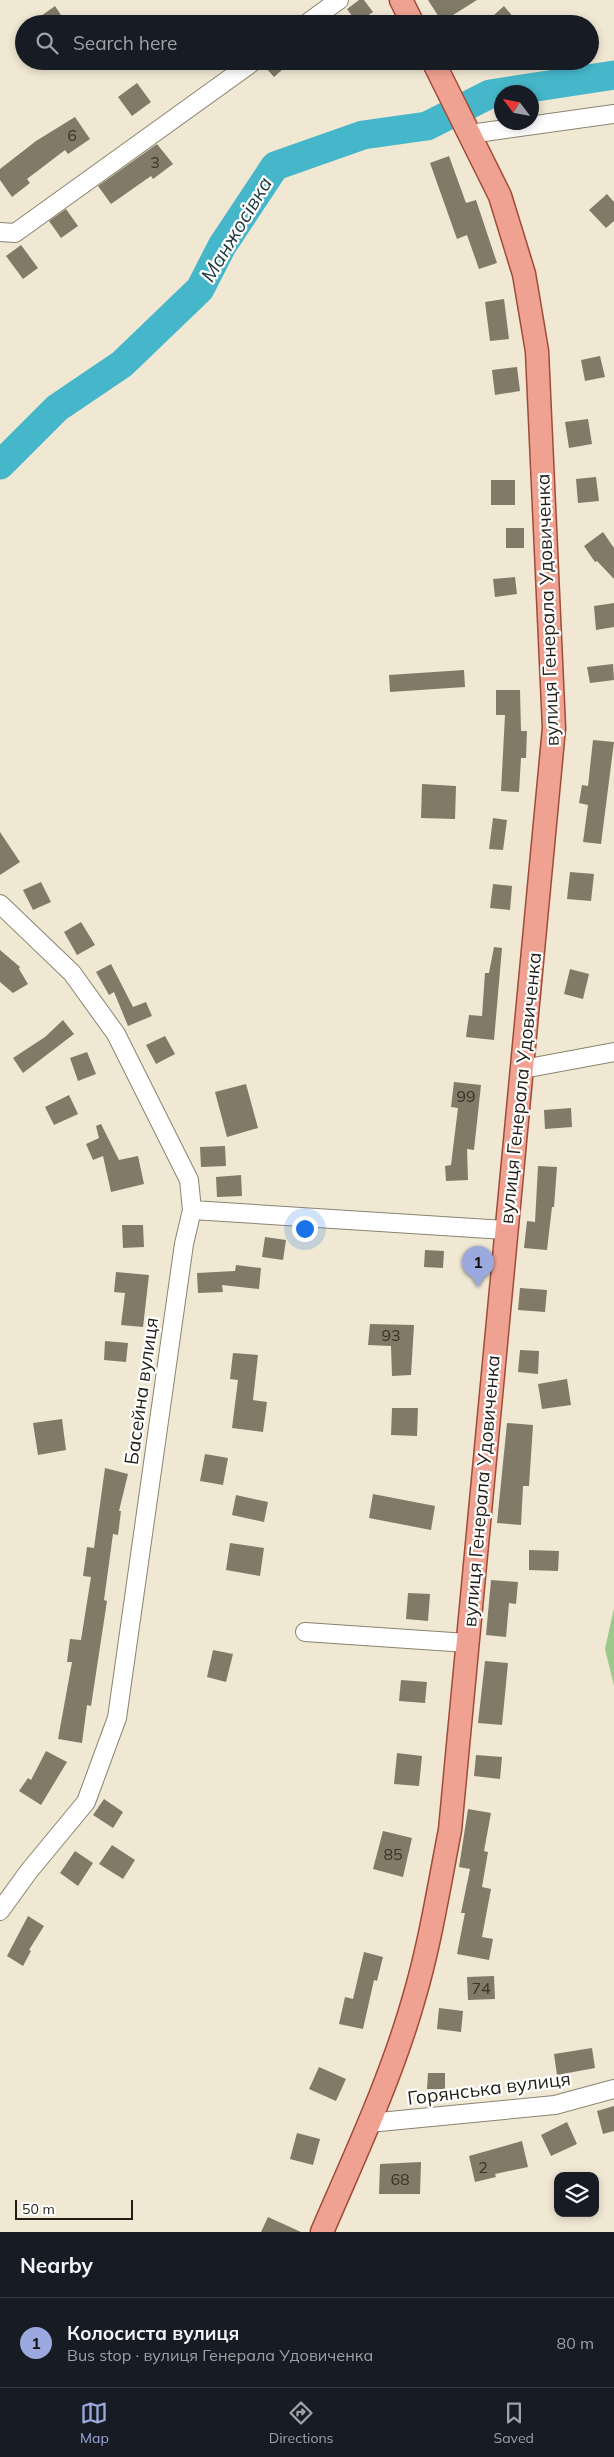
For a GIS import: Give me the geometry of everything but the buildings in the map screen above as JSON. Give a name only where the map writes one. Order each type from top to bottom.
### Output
[{"type":"main road","points":[[401,0],[408,15]]},
{"type":"main road","name":"вулиця Генерала Удовиченка","points":[[322,2232],[369,2124],[414,1998],[450,1830],[505,1230],[523,1068],[554,728],[536,351],[524,274],[500,196],[438,70]]},
{"type":"street","points":[[318,15],[339,0]]},
{"type":"street","points":[[0,232],[15,233],[241,70]]},
{"type":"street","points":[[468,129],[614,114]]},
{"type":"street","name":"Басейна вулиця","points":[[0,904],[72,973],[116,1034],[189,1180],[192,1210],[184,1244],[117,1718],[86,1802],[29,1871],[0,1911]]},
{"type":"street","points":[[523,1068],[614,1052]]},
{"type":"street","points":[[192,1210],[505,1230]]},
{"type":"street","points":[[305,1632],[467,1643]]},
{"type":"street","name":"Горянська вулиця","points":[[369,2124],[555,2105],[614,2089]]},
{"type":"green space","points":[[614,1608],[614,1686],[605,1649]]},
{"type":"waterway","name":"Манжосівка","points":[[0,465],[57,408],[122,364],[200,289],[222,246],[275,166],[363,135],[427,126],[490,94],[614,75]]},
{"type":"place","name":"Колосиста вулиця","points":[[478,1287]]}]
